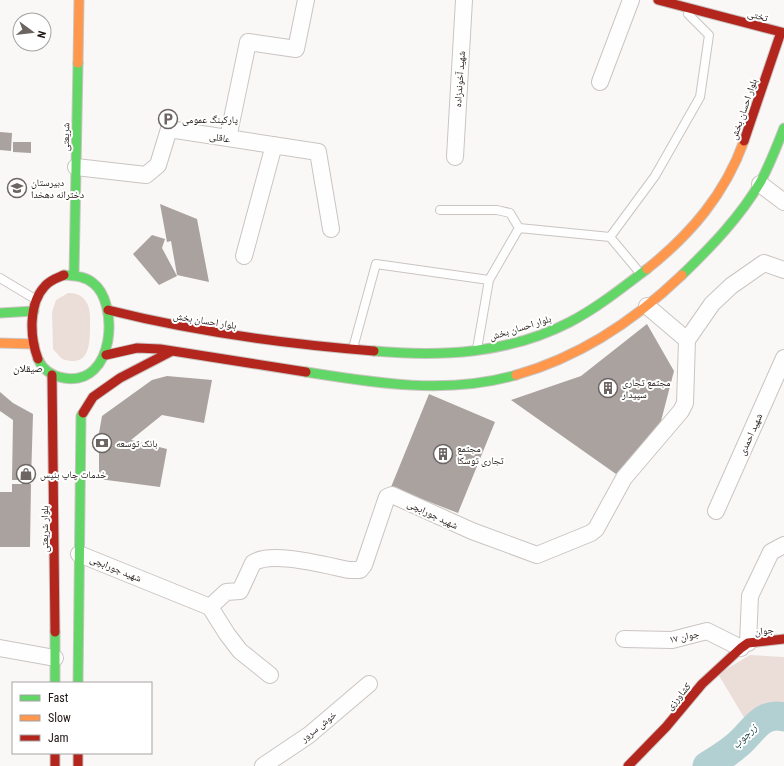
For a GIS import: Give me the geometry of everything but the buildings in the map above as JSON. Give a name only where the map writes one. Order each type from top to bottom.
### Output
[{"type":"main road","name":"شریعتی","points":[[74,275],[78,0]]},
{"type":"main road","name":"تختی","points":[[658,0],[783,33]]},
{"type":"main road","name":"بلوار احسان بخش","points":[[108,310],[162,324],[246,338],[352,350],[435,356],[477,351],[527,339],[562,326],[597,306],[641,274],[679,244],[704,216],[732,170],[740,152],[783,33]]},
{"type":"main road","points":[[761,91],[769,81],[775,80]]},
{"type":"main road","points":[[106,355],[137,348],[172,351],[382,383],[460,384],[503,379],[535,370],[571,355],[617,328],[647,306],[694,265],[731,222],[760,184],[784,128]]},
{"type":"main road","points":[[64,275],[74,275],[90,279],[99,288],[106,299],[108,310],[108,344],[106,355],[100,366],[90,374],[78,379],[65,379],[52,375],[43,366],[36,355],[34,344],[34,311],[36,300],[42,288],[52,280],[64,275]]},
{"type":"main road","points":[[0,313],[34,311]]},
{"type":"main road","points":[[0,343],[34,344]]},
{"type":"main road","points":[[78,682],[81,416],[93,397],[120,378],[172,351]]},
{"type":"main road","name":"بلوار شریعتی","points":[[52,375],[55,682]]},
{"type":"main road","points":[[53,432],[55,428],[67,422],[79,428],[81,433]]},
{"type":"main road","name":"جوان","points":[[744,646],[784,639]]},
{"type":"main road","name":"کشاورزی","points":[[628,766],[666,727],[702,684],[744,646]]},
{"type":"main road","points":[[55,754],[55,766]]},
{"type":"main road","points":[[78,754],[78,766]]},
{"type":"street","points":[[228,138],[248,42],[296,49],[306,0]]},
{"type":"street","name":"شهید آخوندزاده","points":[[455,157],[464,0]]},
{"type":"street","points":[[600,82],[632,0]]},
{"type":"street","name":"عاقلی","points":[[76,167],[146,175],[158,165],[169,129],[318,152],[331,229]]},
{"type":"street","points":[[244,256],[274,145]]},
{"type":"street","points":[[760,184],[784,202]]},
{"type":"street","points":[[647,306],[687,340],[712,304],[731,286],[764,263],[784,270]]},
{"type":"street","name":"شهید جورابچی","points":[[79,554],[210,607],[226,592],[240,591],[253,562],[257,560],[283,557],[349,570],[360,570],[364,565],[388,497],[392,495],[472,531],[537,555],[591,533],[601,522],[624,478],[681,411],[685,403],[687,340]]},
{"type":"street","name":"شهید احمدی","points":[[716,511],[784,358]]},
{"type":"street","points":[[744,646],[750,596],[771,552],[784,545]]},
{"type":"street","points":[[210,607],[240,651],[270,675]]},
{"type":"street","name":"جوان ۱۷","points":[[624,639],[672,640],[707,631],[744,646]]},
{"type":"street","points":[[0,648],[55,658]]},
{"type":"street","name":"خوش سرور","points":[[267,765],[309,735],[369,684]]},
{"type":"lane","points":[[610,237],[655,176],[700,97],[709,35],[681,6]]},
{"type":"lane","points":[[440,210],[510,213],[519,228]]},
{"type":"lane","points":[[519,228],[610,237],[641,274]]},
{"type":"lane","points":[[477,351],[489,280],[519,228]]},
{"type":"lane","points":[[352,350],[376,264],[489,280]]},
{"type":"lane","points":[[0,278],[36,300]]},
{"type":"shaded area","points":[[68,293],[81,296],[88,305],[90,312],[90,334],[88,348],[83,358],[71,361],[62,359],[53,349],[52,312],[56,300]]},
{"type":"shaded area","points":[[750,655],[784,657],[784,707],[774,706],[745,719],[718,674]]},
{"type":"waterway","name":"زرجوب","points":[[707,766],[733,749],[762,720],[776,716],[784,717]]},
{"type":"traffic: fast","points":[[74,275],[78,63]]},
{"type":"traffic: fast","points":[[682,275],[725,231],[744,207],[761,181],[784,128]]},
{"type":"traffic: fast","points":[[374,351],[424,354],[449,353],[474,351],[523,341],[547,333],[570,322],[609,297],[647,269]]},
{"type":"traffic: fast","points":[[38,359],[48,372],[56,376],[64,378],[81,377],[94,370],[103,357],[108,341],[109,324],[107,307],[101,293],[93,283],[86,279],[64,275]]},
{"type":"traffic: fast","points":[[0,313],[34,311]]},
{"type":"traffic: fast","points":[[306,372],[384,383],[438,386],[464,385],[516,375]]},
{"type":"traffic: fast","points":[[78,682],[81,416],[83,413]]},
{"type":"traffic: fast","points":[[55,632],[55,682]]},
{"type":"traffic: slow","points":[[78,63],[79,0]]},
{"type":"traffic: slow","points":[[647,269],[678,242],[705,212],[717,196],[727,178],[744,141]]},
{"type":"traffic: slow","points":[[516,375],[562,358],[605,335],[626,322],[682,275]]},
{"type":"traffic: slow","points":[[0,343],[34,344]]},
{"type":"traffic: jam","points":[[658,0],[781,32]]},
{"type":"traffic: jam","points":[[744,141],[781,32],[784,33]]},
{"type":"traffic: jam","points":[[38,359],[33,341],[33,311],[39,293],[47,284],[64,275]]},
{"type":"traffic: jam","points":[[108,310],[207,331],[273,341],[374,351]]},
{"type":"traffic: jam","points":[[106,355],[137,348],[160,349],[306,372]]},
{"type":"traffic: jam","points":[[83,413],[93,397],[120,378],[172,351]]},
{"type":"traffic: jam","points":[[52,375],[55,632]]},
{"type":"traffic: jam","points":[[628,766],[666,727],[702,684],[741,648],[748,643],[784,639]]},
{"type":"traffic: jam","points":[[55,754],[55,766]]},
{"type":"traffic: jam","points":[[78,754],[78,766]]},
{"type":"place","name":"پارکینگ عمومی","points":[[168,119]]},
{"type":"place","name":"دبیرستان دخترانه دهخدا","points":[[17,188]]},
{"type":"place","name":"مجتمع تجاری سپیدار","points":[[608,388]]},
{"type":"place","name":"بانک توسعه","points":[[102,443]]},
{"type":"place","name":"مجتمع تجاری توسکا","points":[[443,454]]},
{"type":"place","name":"خدمات چاپ بنیس","points":[[26,474]]},
{"type":"district","name":"صیقلان","points":[[28,368]]}]
